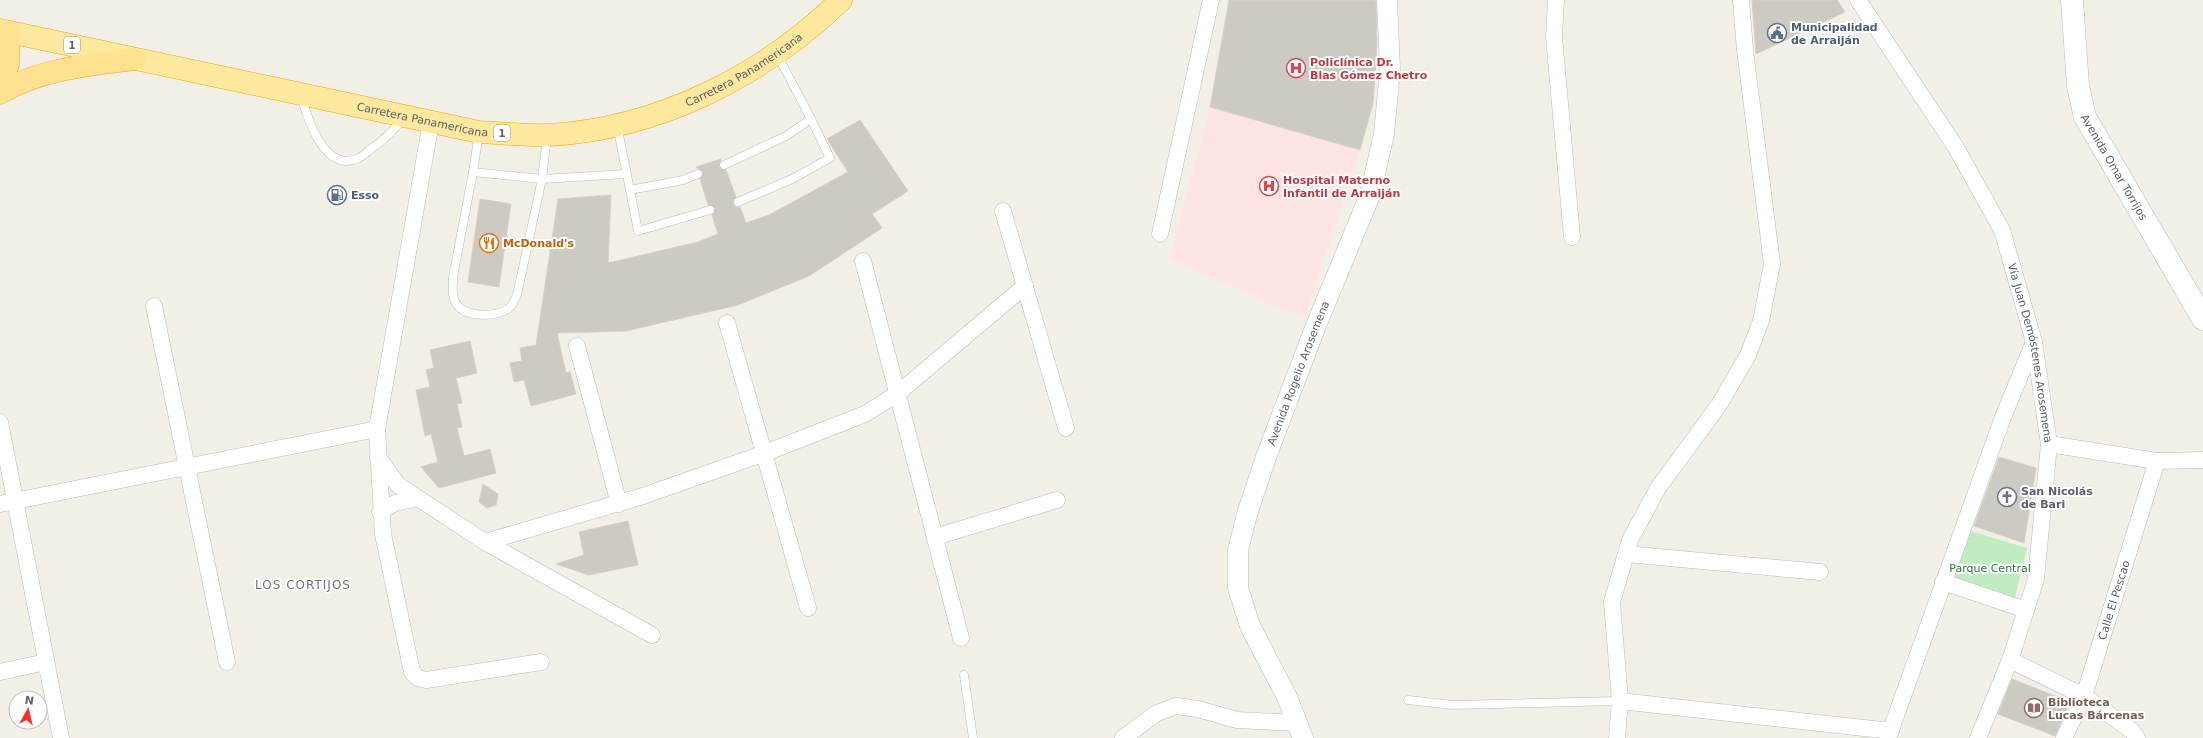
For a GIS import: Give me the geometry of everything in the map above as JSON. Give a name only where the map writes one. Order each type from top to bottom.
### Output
[{"type":"highway","name":"Carretera Panamericana","points":[[5,31],[479,132],[548,135],[617,124],[684,104],[736,79],[777,54],[820,20],[841,0]]},
{"type":"highway","points":[[0,88],[8,64],[5,31]]},
{"type":"highway","points":[[0,93],[15,84],[44,74],[82,66],[134,59]]},
{"type":"main road","name":"Avenida Omar Torrijos","points":[[2072,0],[2078,86],[2085,117],[2203,319]]},
{"type":"street","points":[[1160,234],[1211,0]]},
{"type":"street","name":"Avenida Rogelio Arosemena","points":[[1300,730],[1250,626],[1238,588],[1238,550],[1248,510],[1266,457],[1315,328],[1370,195],[1384,134],[1389,77],[1387,0]]},
{"type":"street","points":[[1556,0],[1554,37],[1572,237]]},
{"type":"street","points":[[1617,738],[1620,701],[1612,602],[1630,540],[1658,488],[1719,405],[1748,355],[1761,321],[1772,264],[1745,50],[1741,0]]},
{"type":"street","name":"Vía Juan Demóstenes Arosemena","points":[[1858,0],[1955,146],[2002,230],[2034,342],[2049,444],[2036,579],[2010,660],[1978,738]]},
{"type":"street","points":[[431,122],[377,429],[380,512],[383,534],[412,672],[418,678],[426,680],[541,662]]},
{"type":"street","points":[[1003,211],[1066,428]]},
{"type":"street","points":[[863,261],[961,638]]},
{"type":"street","points":[[485,542],[619,504],[766,453],[865,414],[897,394],[1025,286]]},
{"type":"street","points":[[154,306],[227,662]]},
{"type":"street","points":[[727,323],[766,453],[808,608]]},
{"type":"street","points":[[1620,701],[1889,735],[2003,417],[2034,342]]},
{"type":"street","points":[[577,346],[619,504]]},
{"type":"street","points":[[0,422],[8,503],[46,662],[61,738]]},
{"type":"street","points":[[8,503],[377,429]]},
{"type":"street","points":[[2049,444],[2157,461],[2203,460]]},
{"type":"street","points":[[378,457],[398,485],[485,542],[652,635]]},
{"type":"street","name":"Calle El Pescao","points":[[2064,738],[2084,696],[2157,461]]},
{"type":"street","points":[[380,512],[394,504],[418,498]]},
{"type":"street","points":[[935,537],[1057,500]]},
{"type":"street","points":[[1626,554],[1820,572]]},
{"type":"street","points":[[1943,582],[2026,610]]},
{"type":"street","points":[[2010,660],[2084,696],[2132,730],[2137,738]]},
{"type":"street","points":[[0,672],[46,662]]},
{"type":"street","points":[[1123,738],[1157,714],[1176,706],[1198,709],[1237,720],[1300,730]]},
{"type":"lane","points":[[738,202],[785,182],[830,158],[777,54]]},
{"type":"lane","points":[[300,94],[310,125],[324,149],[333,157],[346,161],[358,159],[374,148],[394,131],[405,116]]},
{"type":"lane","points":[[724,165],[786,136],[811,119]]},
{"type":"lane","points":[[617,124],[638,230],[710,210]]},
{"type":"lane","points":[[479,132],[453,277],[452,293],[457,305],[465,311],[479,314],[498,314],[510,308],[517,295],[542,179],[548,135]]},
{"type":"lane","points":[[473,172],[542,179],[626,174]]},
{"type":"lane","points":[[630,190],[683,180],[698,174]]},
{"type":"lane","points":[[964,675],[973,738]]},
{"type":"lane","points":[[1408,700],[1453,705],[1620,701]]},
{"type":"shaded area","name":"Hospital Materno Infantil de Arraiján","points":[[1210,107],[1360,150],[1305,318],[1170,259]]},
{"type":"green space","name":"Parque Central","points":[[1970,531],[2027,548],[2012,609],[1951,587]]},
{"type":"building","name":"Policlínica Dr. Blas Gómez Chetro","points":[[1229,0],[1376,0],[1377,44],[1373,103],[1360,150],[1210,107]]},
{"type":"building","name":"Municipalidad de Arraiján","points":[[1752,0],[1837,0],[1845,12],[1756,54]]},
{"type":"building","points":[[860,120],[908,191],[872,214],[882,228],[809,276],[738,305],[626,331],[557,333],[566,373],[570,372],[576,394],[531,406],[524,380],[514,382],[510,363],[522,361],[520,348],[536,345],[558,199],[611,195],[608,263],[698,242],[718,234],[712,215],[715,208],[708,205],[700,179],[703,172],[696,167],[721,159],[719,167],[726,170],[736,197],[733,204],[735,207],[740,207],[746,223],[769,215],[848,172],[827,139]]},
{"type":"building","name":"McDonald's","points":[[480,199],[511,204],[499,287],[468,282]]},
{"type":"building","points":[[470,341],[477,373],[456,378],[462,403],[457,404],[462,427],[457,428],[464,456],[490,449],[496,473],[439,488],[421,467],[438,462],[431,434],[425,436],[416,390],[430,387],[426,370],[434,368],[430,350]]},
{"type":"building","name":"San Nicolás de Bari","points":[[1999,457],[2036,468],[2024,543],[1974,526]]},
{"type":"building","points":[[483,484],[498,494],[496,505],[487,508],[479,502]]},
{"type":"building","points":[[628,521],[638,565],[589,575],[556,564],[584,555],[579,532]]},
{"type":"building","name":"Biblioteca Lucas Bárcenas","points":[[2012,679],[2070,702],[2055,736],[1998,714]]},
{"type":"place","name":"Municipalidad de Arraiján","points":[[1777,33]]},
{"type":"place","name":"Policlínica Dr. Blas Gómez Chetro","points":[[1296,68]]},
{"type":"place","name":"Hospital Materno Infantil de Arraiján","points":[[1269,186]]},
{"type":"place","name":"Esso","points":[[337,195]]},
{"type":"place","name":"McDonald's","points":[[489,243]]},
{"type":"place","name":"San Nicolás de Bari","points":[[2007,497]]},
{"type":"place","name":"Biblioteca Lucas Bárcenas","points":[[2034,708]]},
{"type":"district","name":"LOS CORTIJOS","points":[[303,585]]}]
